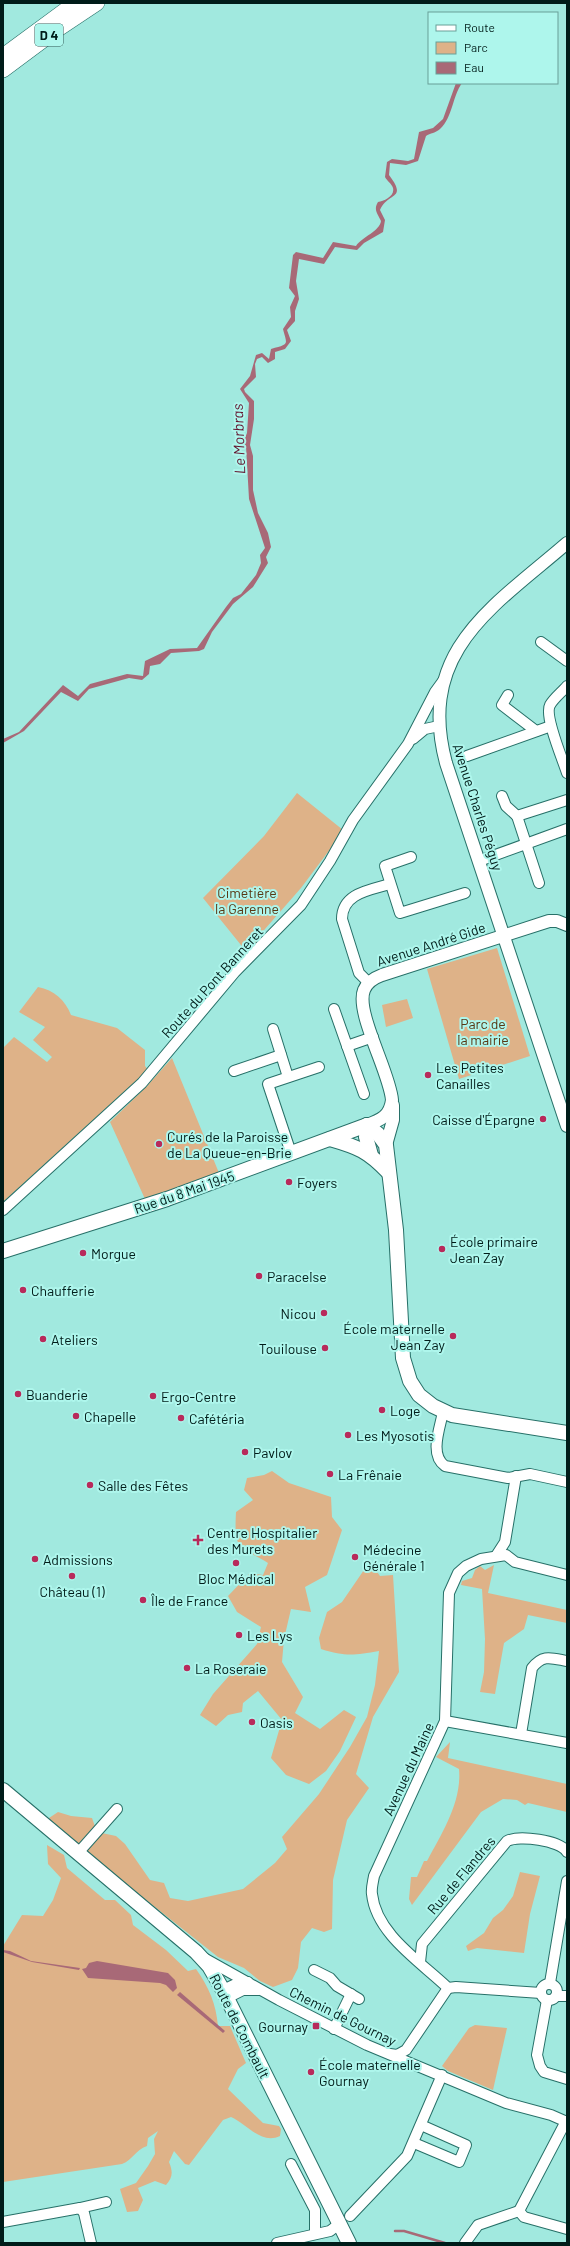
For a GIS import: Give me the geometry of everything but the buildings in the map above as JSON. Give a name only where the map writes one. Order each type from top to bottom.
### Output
[{"type":"main road","name":"D 4","points":[[3,56],[75,3]]},
{"type":"main road","name":"D 4","points":[[3,70],[58,29],[97,3]]},
{"type":"main road","name":"Rue du 8 Mai 1945","points":[[3,1251],[167,1199],[367,1125]]},
{"type":"main road","points":[[367,1125],[376,1132],[386,1145],[388,1172],[394,1212],[403,1358],[405,1369],[419,1395],[443,1412],[452,1415],[567,1433]]},
{"type":"main road","points":[[367,1125],[366,1137],[371,1155]]},
{"type":"main road","points":[[330,1139],[350,1144],[371,1155],[388,1172]]},
{"type":"main road","name":"Route de Combault","points":[[4,1794],[78,1852],[201,1956],[210,1966],[345,2220],[348,2243]]},
{"type":"street","name":"Avenue Charles Péguy","points":[[567,543],[480,618],[459,646],[443,681],[439,726],[446,763],[567,1126]]},
{"type":"street","points":[[540,642],[567,661]]},
{"type":"street","name":"Route du Pont Banneret","points":[[3,1210],[28,1185],[117,1108],[142,1083],[235,972],[301,905],[330,861],[353,820],[408,744],[435,692],[443,681]]},
{"type":"street","points":[[567,686],[550,705],[551,726],[567,773]]},
{"type":"street","points":[[508,695],[502,705],[536,731]]},
{"type":"street","points":[[408,744],[425,729],[439,726]]},
{"type":"street","points":[[467,756],[551,726]]},
{"type":"street","points":[[502,796],[506,806],[517,816],[539,883]]},
{"type":"street","points":[[517,816],[567,800]]},
{"type":"street","points":[[479,861],[567,829]]},
{"type":"street","points":[[411,857],[384,866],[400,913],[465,893]]},
{"type":"street","points":[[369,983],[360,973],[342,919],[342,911],[345,903],[351,897],[390,884]]},
{"type":"street","name":"Avenue André Gide","points":[[386,1145],[393,1120],[392,1100],[362,1003],[364,991],[369,983],[382,975],[549,921],[557,921],[567,925]]},
{"type":"street","points":[[334,1009],[364,1094]]},
{"type":"street","points":[[273,1029],[288,1077]]},
{"type":"street","points":[[347,1046],[373,1037]]},
{"type":"street","points":[[234,1071],[281,1055]]},
{"type":"street","points":[[291,1153],[268,1084],[319,1067]]},
{"type":"street","name":"Rue du 8 Mai 1945","points":[[367,1125],[385,1118],[389,1112],[392,1100]]},
{"type":"street","points":[[443,1412],[436,1451],[442,1464],[448,1467],[508,1478],[530,1474],[567,1482]]},
{"type":"street","points":[[496,1556],[505,1542],[516,1476]]},
{"type":"street","points":[[496,1556],[506,1555],[515,1562],[567,1575]]},
{"type":"street","name":"Avenue du Maine","points":[[448,1988],[385,1929],[376,1914],[371,1893],[374,1876],[445,1721],[449,1593],[455,1577],[466,1566],[481,1559],[496,1556]]},
{"type":"street","points":[[521,1734],[532,1668],[543,1658],[567,1661]]},
{"type":"street","points":[[445,1721],[567,1743]]},
{"type":"street","points":[[78,1852],[117,1809]]},
{"type":"street","name":"Rue de Flandres","points":[[420,1962],[422,1944],[507,1841],[518,1838],[558,1844],[567,1852]]},
{"type":"street","points":[[567,1881],[550,1984],[543,1986],[548,1996],[538,2060],[544,2072],[567,2079]]},
{"type":"street","name":"Chemin de Gournay","points":[[201,1956],[248,1982],[259,1990],[334,2029],[506,2102],[551,2115],[566,2122]]},
{"type":"street","points":[[314,1970],[330,1978],[337,1986],[355,1996],[334,2029]]},
{"type":"street","points":[[225,1994],[240,1982],[248,1982]]},
{"type":"street","points":[[390,2054],[402,2053],[410,2045],[448,1988],[456,1987],[548,1996],[567,1996]]},
{"type":"street","points":[[225,1994],[243,1990],[259,1990]]},
{"type":"street","name":"Chemin de Gournay","points":[[410,2045],[412,2059],[415,2064]]},
{"type":"street","points":[[277,2243],[330,2230],[345,2220],[406,2159],[442,2075]]},
{"type":"street","points":[[465,2243],[478,2225],[519,2211],[566,2122]]},
{"type":"street","points":[[414,2143],[458,2162],[466,2145],[421,2125]]},
{"type":"street","points":[[291,2164],[315,2210],[315,2234]]},
{"type":"street","points":[[3,2222],[106,2202]]},
{"type":"street","points":[[80,2208],[84,2213],[91,2243]]},
{"type":"street","points":[[519,2211],[524,2217],[567,2229]]},
{"type":"green space","name":"Cimetière la Garenne","points":[[297,793],[343,830],[301,888],[258,937],[257,945],[249,955],[203,898],[264,836]]},
{"type":"green space","name":"Parc de la mairie","points":[[497,948],[530,1056],[459,1079],[427,969]]},
{"type":"green space","points":[[38,987],[44,988],[58,996],[66,1005],[71,1015],[117,1028],[145,1050],[145,1066],[148,1070],[3,1202],[3,1048],[14,1037],[47,1062],[52,1057],[33,1040],[45,1027],[19,1012]]},
{"type":"green space","points":[[407,999],[413,1018],[386,1027],[382,1005]]},
{"type":"green space","points":[[172,1058],[219,1173],[145,1199],[110,1122],[147,1086]]},
{"type":"green space","points":[[272,1471],[289,1483],[331,1497],[332,1517],[342,1530],[327,1575],[305,1587],[311,1612],[291,1609],[284,1639],[282,1662],[303,1697],[295,1713],[320,1729],[344,1710],[356,1717],[340,1751],[326,1771],[309,1784],[286,1775],[271,1758],[282,1720],[258,1691],[243,1703],[242,1712],[228,1715],[216,1726],[200,1715],[213,1694],[257,1644],[261,1627],[237,1612],[228,1596],[250,1573],[263,1575],[268,1563],[244,1549],[237,1541],[236,1512],[253,1500],[244,1490],[247,1478],[264,1475]]},
{"type":"green space","points":[[372,1565],[380,1576],[393,1575],[399,1672],[373,1717],[356,1774],[369,1788],[347,1820],[333,1880],[332,1929],[324,1932],[312,1928],[301,1942],[298,1968],[292,1980],[273,1987],[260,1981],[244,1968],[218,1957],[55,1828],[49,1818],[58,1812],[71,1816],[92,1818],[97,1832],[116,1836],[125,1844],[150,1880],[164,1883],[170,1898],[188,1901],[243,1889],[275,1863],[287,1849],[282,1837],[319,1794],[350,1747],[367,1717],[375,1685],[379,1651],[357,1654],[337,1653],[321,1649],[319,1638],[327,1612],[342,1602],[366,1567]]},
{"type":"green space","points":[[494,1565],[488,1593],[567,1610],[567,1623],[528,1615],[524,1629],[504,1643],[495,1694],[480,1692],[484,1672],[485,1639],[482,1589],[461,1585],[462,1581],[472,1578],[475,1570],[480,1566],[485,1570]]},
{"type":"green space","points":[[450,1742],[448,1758],[567,1784],[567,1812],[528,1803],[525,1805],[517,1800],[503,1799],[481,1812],[412,1905],[409,1899],[411,1877],[417,1877],[424,1861],[427,1861],[450,1817],[457,1793],[459,1769],[436,1757]]},
{"type":"green space","points":[[47,1845],[64,1855],[67,1868],[105,1900],[115,1900],[131,1915],[133,1925],[166,1950],[188,1971],[196,1969],[205,1982],[211,1996],[216,2010],[218,2026],[230,2026],[246,2063],[238,2069],[228,2089],[263,2123],[279,2126],[281,2129],[280,2136],[267,2138],[260,2136],[231,2117],[223,2120],[189,2165],[185,2164],[174,2151],[169,2162],[172,2172],[171,2177],[166,2185],[155,2181],[138,2188],[143,2200],[138,2211],[127,2212],[120,2189],[136,2183],[148,2166],[155,2154],[154,2139],[158,2131],[148,2138],[147,2146],[122,2164],[3,2182],[3,1946],[22,1915],[43,1916],[53,1900],[61,1878],[48,1864]]},
{"type":"green space","points":[[520,1872],[540,1876],[530,1914],[524,1953],[477,1948],[468,1951],[466,1946],[484,1933],[493,1918],[503,1910],[513,1896]]},
{"type":"green space","points":[[475,2025],[507,2028],[493,2090],[448,2071],[442,2066],[469,2028]]},
{"type":"water","points":[[456,84],[462,84],[456,94],[448,119],[438,130],[426,136],[418,161],[406,165],[390,163],[389,175],[397,188],[397,192],[383,204],[380,210],[385,220],[383,232],[364,243],[357,250],[335,247],[324,264],[299,259],[296,281],[299,299],[295,311],[295,321],[287,330],[291,341],[285,349],[275,352],[275,359],[268,363],[262,357],[257,359],[255,364],[256,377],[244,389],[254,401],[254,419],[250,445],[253,456],[253,490],[258,513],[268,533],[271,547],[266,557],[268,563],[253,587],[233,604],[212,632],[204,649],[199,651],[171,653],[160,664],[150,666],[149,674],[142,680],[129,678],[89,689],[78,701],[61,692],[24,731],[3,743],[3,739],[19,732],[63,685],[78,696],[90,684],[127,674],[143,676],[145,661],[170,649],[197,648],[233,598],[241,594],[256,575],[261,563],[260,555],[265,548],[249,499],[246,446],[243,443],[247,433],[249,403],[240,389],[250,376],[256,355],[262,353],[269,359],[271,349],[286,343],[283,329],[291,317],[290,307],[295,296],[289,288],[293,255],[296,252],[323,258],[333,242],[356,246],[378,228],[381,221],[376,212],[378,202],[391,196],[393,191],[385,177],[387,162],[392,159],[408,161],[414,159],[419,132],[433,128],[443,119]]},
{"type":"water","points":[[3,1950],[10,1951],[31,1961],[80,1968],[79,1970],[32,1962],[3,1952]]},
{"type":"water","points":[[97,1961],[168,1973],[175,1980],[177,1988],[173,1992],[166,1985],[160,1983],[88,1978],[82,1969],[86,1968],[89,1963]]},
{"type":"water","points":[[180,1992],[225,2031],[223,2033],[177,1995]]},
{"type":"waterway","points":[[395,2231],[404,2231],[445,2243]]},
{"type":"place","name":"Les Petites Canailles","points":[[428,1075]]},
{"type":"place","name":"Caisse d'Épargne","points":[[543,1119]]},
{"type":"place","name":"Curés de la Paroisse de La Queue-en-Brie","points":[[159,1144]]},
{"type":"place","name":"Foyers","points":[[289,1182]]},
{"type":"place","name":"École primaire Jean Zay","points":[[442,1249]]},
{"type":"place","name":"Morgue","points":[[83,1253]]},
{"type":"place","name":"Paracelse","points":[[259,1276]]},
{"type":"place","name":"Chaufferie","points":[[23,1290]]},
{"type":"place","name":"Nicou","points":[[324,1313]]},
{"type":"place","name":"École maternelle Jean Zay","points":[[453,1336]]},
{"type":"place","name":"Ateliers","points":[[43,1339]]},
{"type":"place","name":"Touilouse","points":[[325,1348]]},
{"type":"place","name":"Buanderie","points":[[18,1394]]},
{"type":"place","name":"Ergo-Centre","points":[[153,1396]]},
{"type":"place","name":"Loge","points":[[382,1410]]},
{"type":"place","name":"Chapelle","points":[[76,1416]]},
{"type":"place","name":"Cafétéria","points":[[181,1418]]},
{"type":"place","name":"Les Myosotis","points":[[348,1435]]},
{"type":"place","name":"Pavlov","points":[[245,1452]]},
{"type":"place","name":"La Frênaie","points":[[330,1474]]},
{"type":"place","name":"Salle des Fêtes","points":[[90,1485]]},
{"type":"place","name":"Centre Hospitalier des Murets","points":[[198,1540]]},
{"type":"place","name":"Médecine Générale 1","points":[[355,1557]]},
{"type":"place","name":"Admissions","points":[[35,1559]]},
{"type":"place","name":"Bloc Médical","points":[[236,1563]]},
{"type":"place","name":"Château (1)","points":[[72,1576]]},
{"type":"place","name":"Île de France","points":[[143,1600]]},
{"type":"place","name":"Les Lys","points":[[239,1635]]},
{"type":"place","name":"La Roseraie","points":[[187,1668]]},
{"type":"place","name":"Oasis","points":[[252,1722]]},
{"type":"place","name":"Gournay","points":[[316,2026]]},
{"type":"place","name":"École maternelle Gournay","points":[[311,2072]]},
{"type":"water label","name":"Le Morbras","points":[[238,439]]}]
